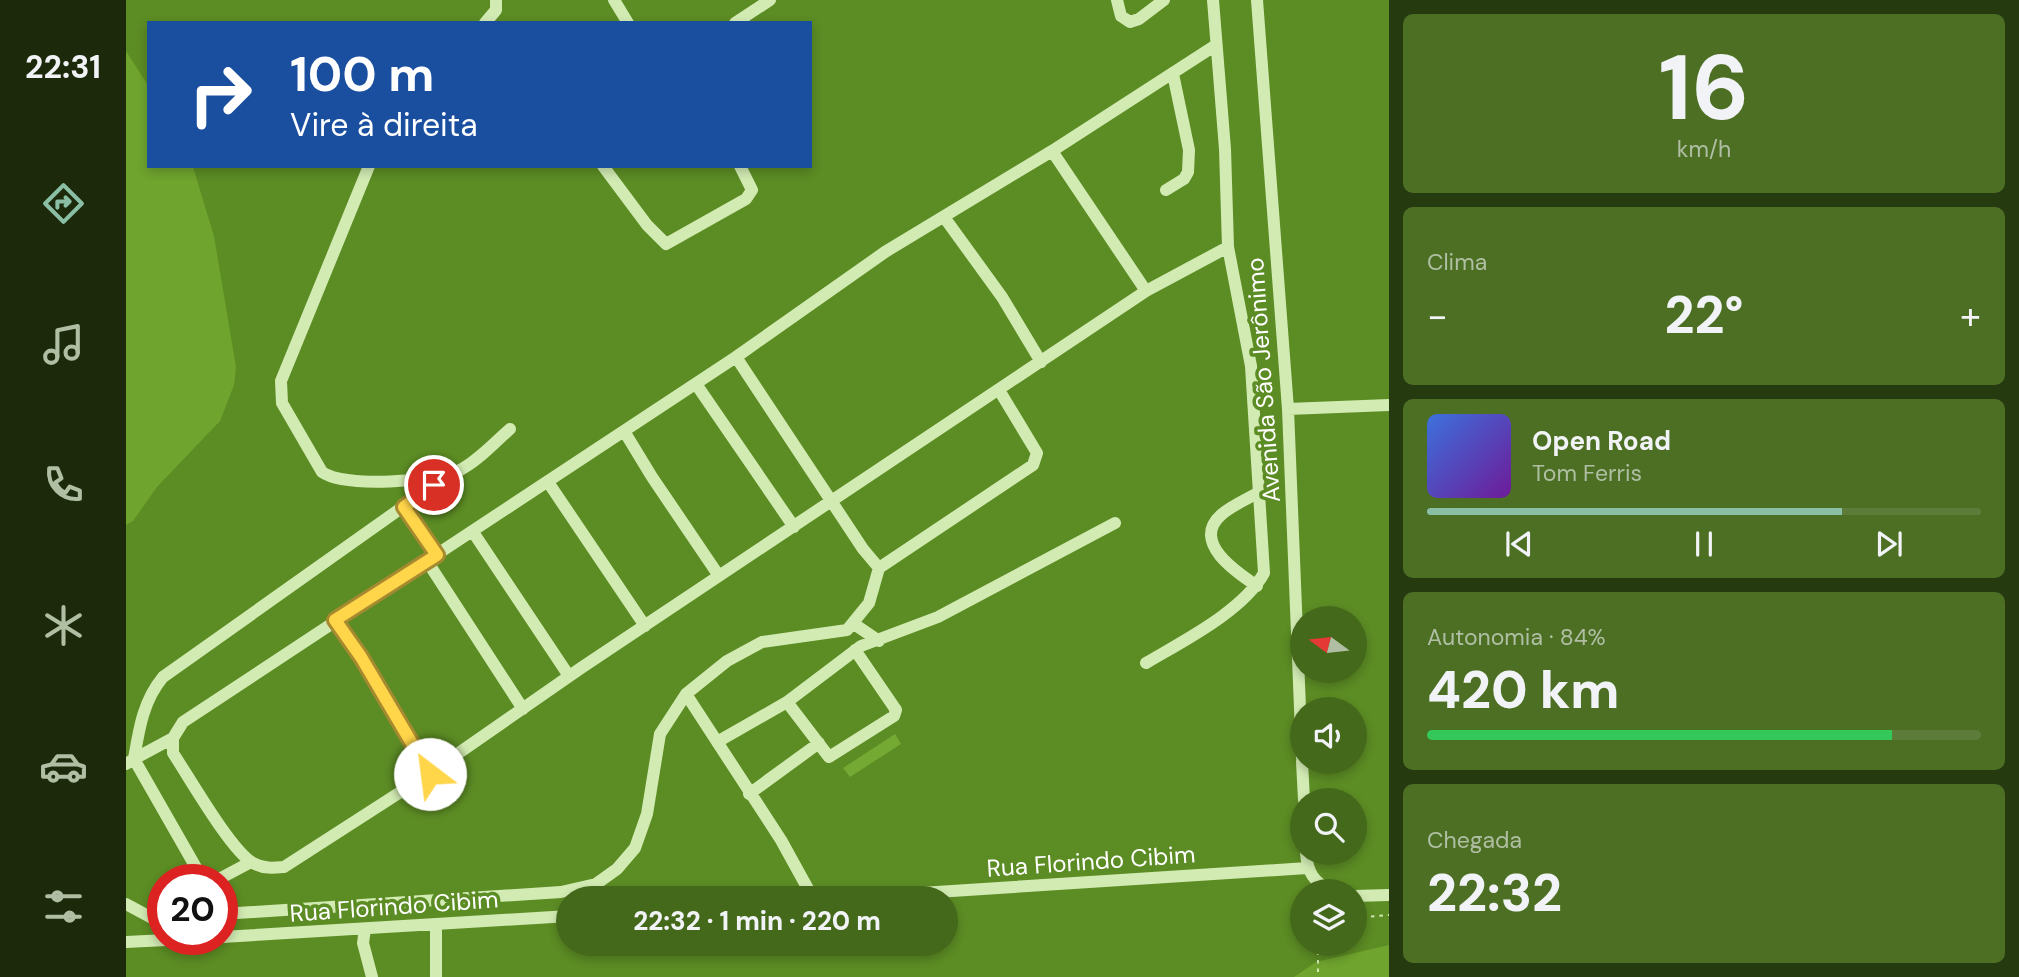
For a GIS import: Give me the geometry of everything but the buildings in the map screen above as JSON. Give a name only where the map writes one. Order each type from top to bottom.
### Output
[{"type":"street","points":[[487,21],[496,10],[496,0]]},
{"type":"street","points":[[614,0],[627,21]]},
{"type":"street","points":[[738,21],[770,0]]},
{"type":"street","points":[[1117,0],[1121,16],[1130,22],[1139,19],[1164,0]]},
{"type":"street","points":[[1146,663],[1208,626],[1257,586],[1264,573],[1251,366],[1228,247],[1213,0]]},
{"type":"street","name":"Avenida São Jerônimo","points":[[1256,0],[1288,409],[1299,697]]},
{"type":"street","points":[[130,762],[173,738],[183,722],[736,357],[885,252],[1052,151],[1216,45]]},
{"type":"street","points":[[1166,190],[1184,179],[1189,160],[1173,74]]},
{"type":"street","points":[[1052,151],[1146,291]]},
{"type":"street","points":[[368,168],[281,381],[279,393],[317,467],[327,476],[354,483],[449,474]]},
{"type":"street","points":[[604,168],[647,225],[666,244],[746,199],[752,190],[741,168]]},
{"type":"street","points":[[944,217],[1002,297],[1041,362]]},
{"type":"street","points":[[173,738],[173,753],[234,844],[251,862],[267,869],[284,867],[430,774],[569,676],[1146,291],[1228,247]]},
{"type":"street","points":[[736,357],[863,549],[879,568]]},
{"type":"street","points":[[695,384],[794,527]]},
{"type":"street","points":[[238,913],[561,892],[596,884],[617,869],[635,848],[647,814],[660,734],[687,694],[727,661],[762,642],[847,629],[854,624],[869,603],[879,568],[1033,465],[1037,453],[999,390]]},
{"type":"street","points":[[1288,409],[1389,405]]},
{"type":"street","points":[[251,862],[219,879],[208,880],[198,871],[130,762],[152,690],[163,677],[449,474],[467,466],[510,429]]},
{"type":"street","points":[[624,431],[719,576]]},
{"type":"street","points":[[548,482],[645,626]]},
{"type":"street","points":[[1257,586],[1231,569],[1214,548],[1212,530],[1221,515],[1259,492]]},
{"type":"street","points":[[404,507],[523,709]]},
{"type":"street","points":[[717,742],[787,702],[855,650],[938,617],[1115,523]]},
{"type":"street","points":[[473,532],[569,676]]},
{"type":"street","points":[[335,620],[368,668],[430,774]]},
{"type":"street","points":[[854,624],[879,641]]},
{"type":"street","points":[[787,702],[827,756],[832,757],[894,716],[896,710],[855,650]]},
{"type":"street","points":[[687,694],[806,886]]},
{"type":"street","points":[[749,794],[818,743]]},
{"type":"street","points":[[1307,865],[1314,879]]},
{"type":"street","name":"Rua Florindo Cibim","points":[[958,891],[1307,868]]},
{"type":"street","points":[[1367,896],[1389,895]]},
{"type":"street","points":[[126,904],[147,915]]},
{"type":"street","name":"Rua Florindo Cibim","points":[[238,936],[556,917]]},
{"type":"street","points":[[436,924],[436,977]]},
{"type":"street","points":[[365,929],[367,965],[372,977]]},
{"type":"street","points":[[126,942],[147,941]]},
{"type":"path","points":[[1367,917],[1389,915]]},
{"type":"path","points":[[1318,956],[1318,977]]},
{"type":"green space","points":[[126,51],[147,84],[147,168],[193,168],[214,236],[236,367],[234,385],[220,421],[157,487],[133,521],[126,525]]},
{"type":"green space","points":[[1389,945],[1389,977],[1294,977],[1316,962],[1342,956],[1367,956],[1367,950]]},
{"type":"route","points":[[430,774],[361,657],[335,620],[437,555],[404,507],[434,485]]}]
